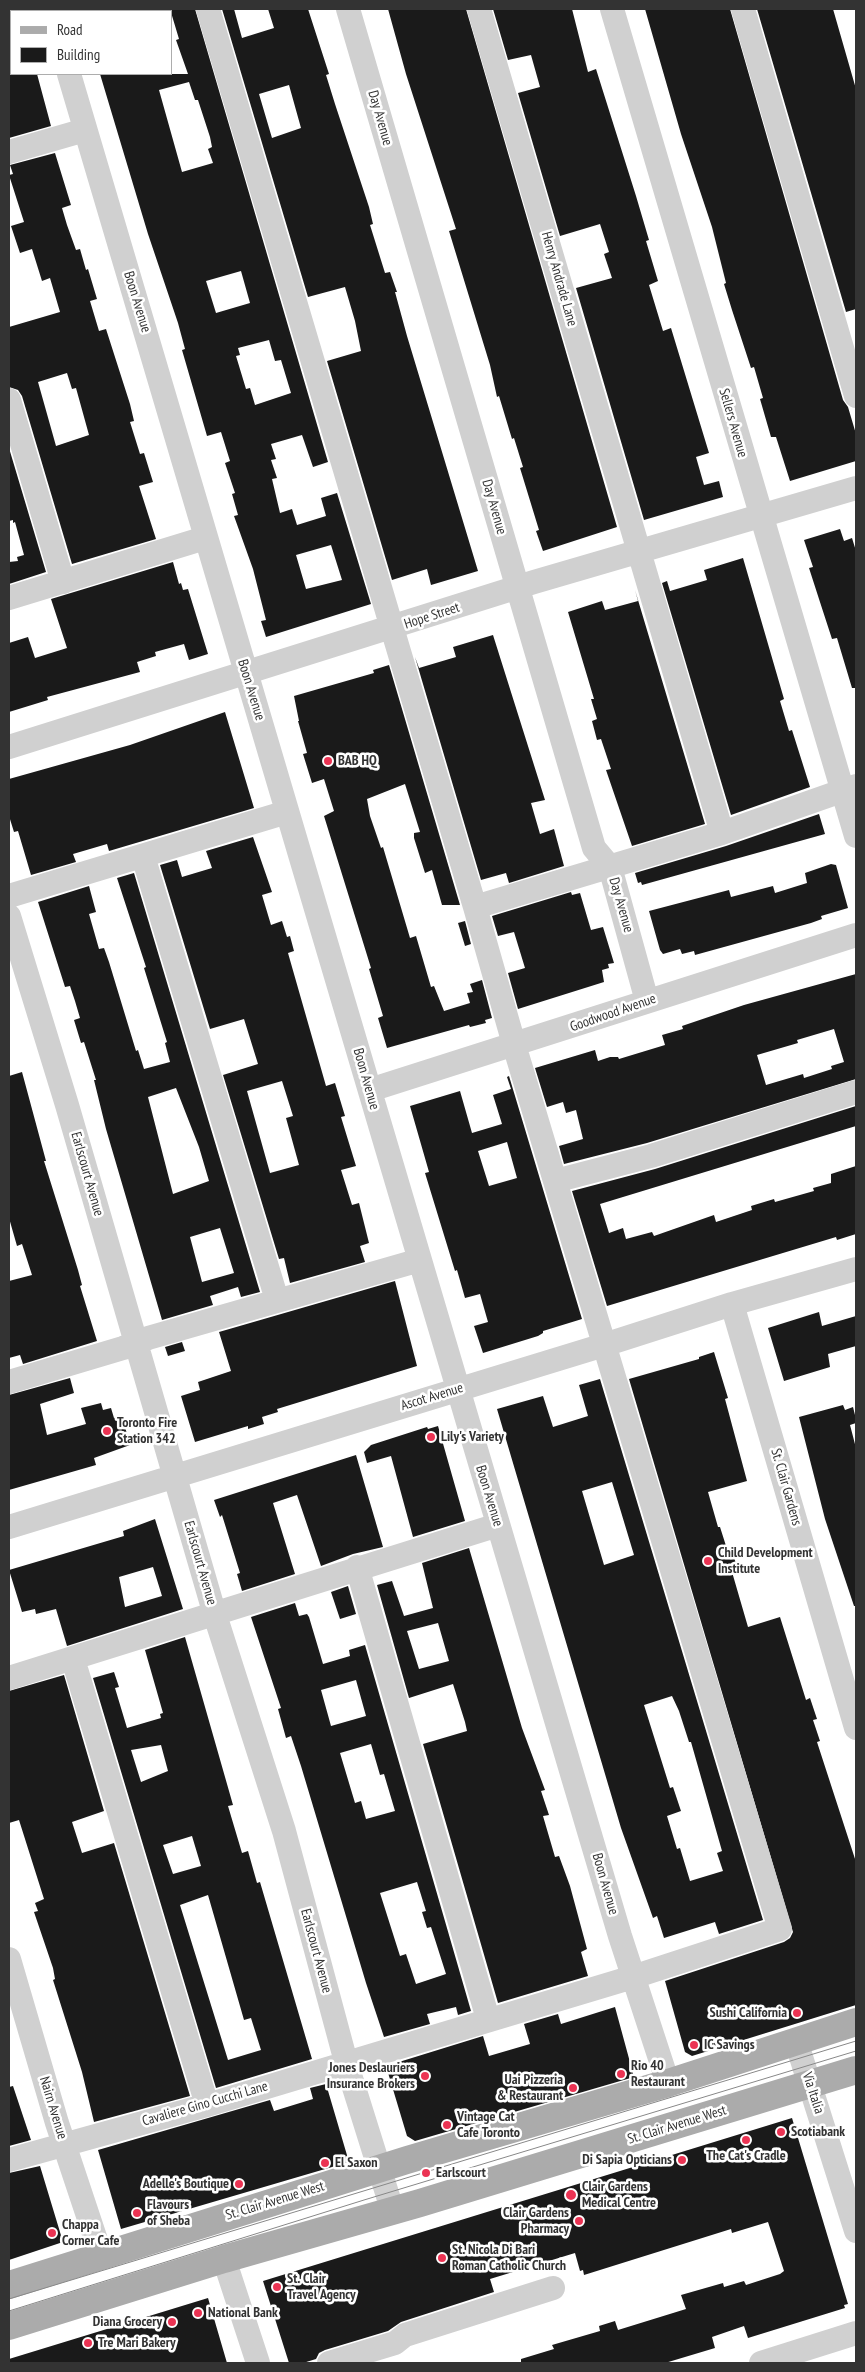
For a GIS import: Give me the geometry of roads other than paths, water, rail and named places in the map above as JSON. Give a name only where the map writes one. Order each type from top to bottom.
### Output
[{"type":"main road","name":"St. Clair Avenue West","points":[[9,2285],[381,2168],[668,2082],[856,2022]]},
{"type":"main road","name":"St. Clair Avenue West","points":[[9,2326],[224,2259],[856,2070]]},
{"type":"street","points":[[208,9],[604,1345]]},
{"type":"street","name":"Day Avenue","points":[[348,9],[594,848],[610,866],[648,1001]]},
{"type":"street","name":"Henry Andrade Lane","points":[[479,9],[722,833]]},
{"type":"street","name":"Sellers Avenue","points":[[612,9],[760,515],[850,788],[856,836]]},
{"type":"street","points":[[744,9],[856,396]]},
{"type":"street","name":"Boon Avenue","points":[[69,75],[498,1525],[633,1976],[668,2082]]},
{"type":"street","points":[[9,152],[85,130]]},
{"type":"street","points":[[9,400],[64,582]]},
{"type":"street","name":"Hope Street","points":[[9,747],[639,550],[856,488]]},
{"type":"street","points":[[9,598],[205,538]]},
{"type":"street","points":[[475,906],[590,870],[610,866],[722,833],[850,788]]},
{"type":"street","points":[[9,896],[287,812]]},
{"type":"street","points":[[143,856],[276,1300]]},
{"type":"street","name":"Earlscourt Avenue","points":[[9,916],[67,1106],[215,1615],[284,1830],[346,2062],[381,2168],[392,2209]]},
{"type":"street","name":"Goodwood Avenue","points":[[370,1090],[856,935]]},
{"type":"street","points":[[554,1181],[651,1156],[856,1092]]},
{"type":"street","points":[[9,1382],[276,1300],[420,1260]]},
{"type":"street","name":"Ascot Avenue","points":[[9,1527],[732,1304],[856,1269]]},
{"type":"street","name":"St. Clair Gardens","points":[[732,1304],[856,1728]]},
{"type":"street","name":"Cavaliere Gino Cucchi Lane","points":[[9,2160],[207,2105],[633,1976],[780,1929],[604,1345]]},
{"type":"street","points":[[9,1678],[215,1615],[357,1567],[498,1525]]},
{"type":"street","points":[[357,1567],[488,2019]]},
{"type":"street","points":[[73,1659],[207,2105]]},
{"type":"street","name":"Nairn Avenue","points":[[9,1959],[64,2144],[101,2256]]},
{"type":"street","name":"Via Italia","points":[[796,2041],[856,2230]]},
{"type":"street","points":[[224,2259],[258,2363]]},
{"type":"street","points":[[329,2363],[395,2343],[405,2335],[553,2288]]},
{"type":"street","points":[[761,2363],[856,2333]]},
{"type":"tram line","points":[[9,2299],[856,2041]]},
{"type":"tram line","points":[[9,2311],[364,2200],[856,2051]]},
{"type":"place","name":"BAB HQ","points":[[328,761]]},
{"type":"place","name":"Toronto Fire Station 342","points":[[107,1431]]},
{"type":"place","name":"Lily's Variety","points":[[431,1437]]},
{"type":"place","name":"Child Development Institute","points":[[708,1561]]},
{"type":"place","name":"Sushi California","points":[[797,2013]]},
{"type":"place","name":"IC Savings","points":[[694,2045]]},
{"type":"place","name":"Rio 40 Restaurant","points":[[621,2074]]},
{"type":"place","name":"Jones Deslauriers Insurance Brokers","points":[[425,2076]]},
{"type":"place","name":"Uai Pizzeria & Restaurant","points":[[573,2088]]},
{"type":"place","name":"Vintage Cat Cafe Toronto","points":[[447,2125]]},
{"type":"place","name":"Scotiabank","points":[[781,2132]]},
{"type":"place","name":"The Cat's Cradle","points":[[746,2140]]},
{"type":"place","name":"Di Sapia Opticians","points":[[682,2160]]},
{"type":"place","name":"El Saxon","points":[[325,2163]]},
{"type":"place","name":"Earlscourt","points":[[426,2173]]},
{"type":"place","name":"Adelle's Boutique","points":[[239,2184]]},
{"type":"place","name":"Clair Gardens Medical Centre","points":[[571,2195]]},
{"type":"place","name":"Flavours of Sheba","points":[[137,2213]]},
{"type":"place","name":"Clair Gardens Pharmacy","points":[[579,2221]]},
{"type":"place","name":"Chappa Corner Cafe","points":[[52,2233]]},
{"type":"place","name":"St. Nicola Di Bari Roman Catholic Church","points":[[442,2258]]},
{"type":"place","name":"St. Clair Travel Agency","points":[[277,2287]]},
{"type":"place","name":"National Bank","points":[[198,2313]]},
{"type":"place","name":"Diana Grocery","points":[[172,2322]]},
{"type":"place","name":"Tre Mari Bakery","points":[[88,2343]]}]
